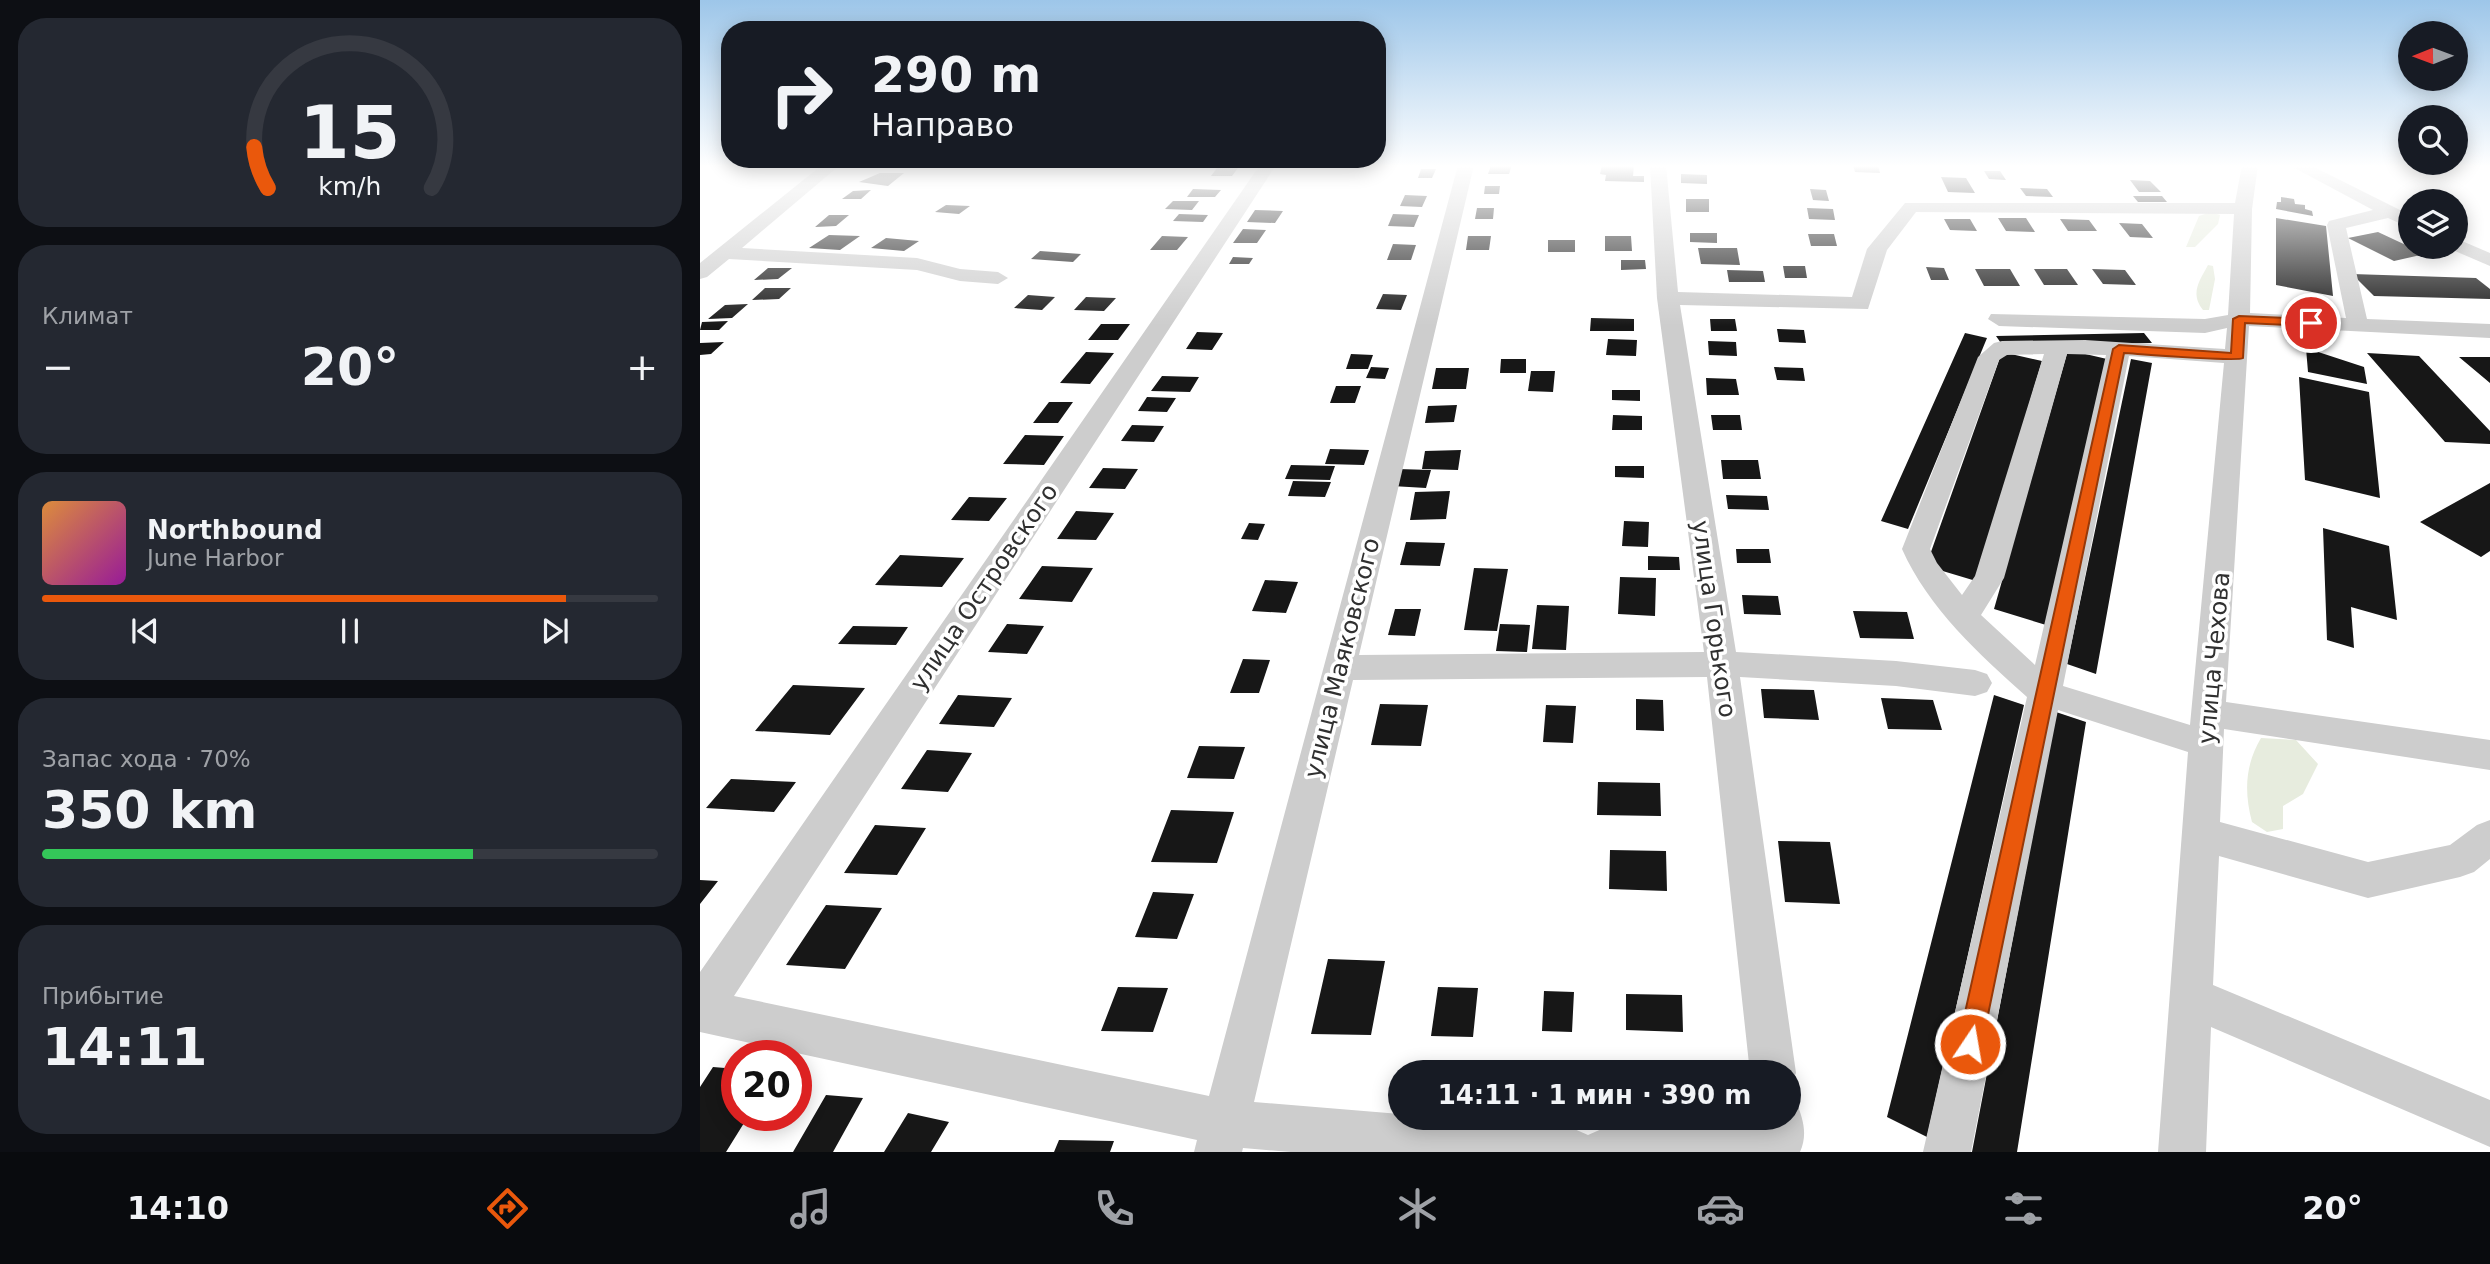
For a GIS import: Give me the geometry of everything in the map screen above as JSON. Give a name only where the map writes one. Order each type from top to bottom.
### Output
[{"type":"street","points":[[700,273],[767,219]]},
{"type":"street","name":"улица Островского","points":[[700,1010],[1232,219]]},
{"type":"street","name":"улица Маяковского","points":[[1222,1138],[1453,219]]},
{"type":"street","name":"улица Горького","points":[[1662,219],[1668,298],[1722,665],[1771,1060]]},
{"type":"street","points":[[1668,298],[1860,304],[1877,249],[1900,219]]},
{"type":"street","name":"улица Чехова","points":[[2182,1152],[2201,834],[2239,319],[2243,219]]},
{"type":"street","points":[[2358,325],[2336,225],[2361,219]]},
{"type":"street","points":[[2468,250],[2490,260]]},
{"type":"street","points":[[726,253],[917,264],[960,275],[998,278]]},
{"type":"street","points":[[1999,318],[2205,326],[2239,319],[2490,331]]},
{"type":"street","points":[[2236,358],[2203,353],[2119,349],[2002,348],[1989,358],[1918,539],[1916,549],[1920,564],[2008,661],[2045,693],[2209,718],[2490,755]]},
{"type":"street","points":[[1965,615],[1989,578],[2057,348]]},
{"type":"street","points":[[1947,1152],[2119,349]]},
{"type":"street","points":[[1340,668],[1722,665],[1887,671],[1975,683]]},
{"type":"street","points":[[2209,718],[2490,737]]},
{"type":"street","points":[[2201,834],[2368,880],[2460,860],[2490,837]]},
{"type":"street","points":[[2191,998],[2490,1124]]},
{"type":"street","points":[[700,1010],[1222,1138],[1572,1152]]},
{"type":"street","points":[[1604,1152],[1773,1130]]},
{"type":"shaded area","points":[[2198,219],[2219,219],[2218,224],[2195,247],[2186,247]]},
{"type":"shaded area","points":[[2208,265],[2213,266],[2215,279],[2209,310],[2203,310],[2196,293]]},
{"type":"shaded area","points":[[2261,738],[2296,740],[2318,764],[2303,794],[2283,806],[2283,829],[2267,832],[2252,822],[2247,789],[2252,758]]},
{"type":"building","points":[[825,219],[845,219],[836,226],[815,227]]},
{"type":"building","points":[[1175,219],[1205,219],[1203,222],[1173,221]]},
{"type":"building","points":[[1249,219],[1278,219],[1275,223],[1247,222]]},
{"type":"building","points":[[1391,219],[1417,219],[1414,227],[1388,226]]},
{"type":"building","points":[[1944,219],[1970,219],[1977,231],[1950,230]]},
{"type":"building","points":[[1998,219],[2026,219],[2035,232],[2006,231]]},
{"type":"building","points":[[2060,219],[2089,220],[2097,231],[2068,231]]},
{"type":"building","points":[[2276,219],[2326,226],[2333,296],[2276,285]]},
{"type":"building","points":[[2119,223],[2142,224],[2153,238],[2130,237]]},
{"type":"building","points":[[1243,229],[1266,230],[1257,243],[1233,243]]},
{"type":"building","points":[[2378,232],[2398,241],[2398,259],[2403,259],[2394,261],[2348,238]]},
{"type":"building","points":[[1690,233],[1717,233],[1717,243],[1690,242]]},
{"type":"building","points":[[1808,234],[1834,234],[1837,246],[1811,246]]},
{"type":"building","points":[[829,235],[860,236],[840,250],[809,248]]},
{"type":"building","points":[[1162,236],[1188,237],[1177,250],[1150,250]]},
{"type":"building","points":[[1468,236],[1491,236],[1489,250],[1466,250]]},
{"type":"building","points":[[1605,236],[1631,236],[1632,251],[1605,251]]},
{"type":"building","points":[[886,238],[919,241],[904,251],[871,248]]},
{"type":"building","points":[[1548,240],[1575,240],[1575,252],[1548,252]]},
{"type":"building","points":[[1393,244],[1416,245],[1411,260],[1387,260]]},
{"type":"building","points":[[1698,248],[1737,248],[1740,265],[1701,264]]},
{"type":"building","points":[[1040,251],[1081,254],[1073,262],[1031,259]]},
{"type":"building","points":[[1233,257],[1253,258],[1249,264],[1229,264]]},
{"type":"building","points":[[1621,260],[1645,260],[1646,269],[1621,270]]},
{"type":"building","points":[[1783,266],[1805,266],[1807,278],[1785,278]]},
{"type":"building","points":[[1926,267],[1944,268],[1949,280],[1931,280]]},
{"type":"building","points":[[768,268],[792,268],[778,279],[754,280]]},
{"type":"building","points":[[1975,269],[2010,269],[2020,286],[1984,286]]},
{"type":"building","points":[[2034,269],[2067,269],[2078,285],[2044,285]]},
{"type":"building","points":[[2092,269],[2125,270],[2136,285],[2103,284]]},
{"type":"building","points":[[1727,270],[1763,271],[1765,282],[1729,282]]},
{"type":"building","points":[[2352,274],[2476,278],[2490,289],[2490,299],[2374,296]]},
{"type":"building","points":[[765,288],[791,288],[779,299],[752,300]]},
{"type":"building","points":[[1383,294],[1407,295],[1401,310],[1376,309]]},
{"type":"building","points":[[1028,295],[1055,297],[1042,310],[1014,308]]},
{"type":"building","points":[[1086,297],[1116,298],[1104,311],[1074,310]]},
{"type":"building","points":[[748,304],[732,318],[708,319],[725,305]]},
{"type":"building","points":[[1591,318],[1634,319],[1634,331],[1590,331]]},
{"type":"building","points":[[1710,319],[1735,319],[1737,331],[1711,331]]},
{"type":"building","points":[[728,321],[719,330],[700,330],[702,322]]},
{"type":"building","points":[[1101,324],[1130,324],[1118,340],[1088,340]]},
{"type":"building","points":[[1777,329],[1804,330],[1806,343],[1779,342]]},
{"type":"building","points":[[1197,332],[1223,333],[1212,350],[1186,349]]},
{"type":"building","points":[[1965,333],[1987,338],[1908,529],[1881,521]]},
{"type":"building","points":[[2144,333],[2152,343],[2003,346],[1996,336]]},
{"type":"building","points":[[1608,339],[1637,340],[1636,356],[1606,355]]},
{"type":"building","points":[[1708,341],[1736,342],[1737,356],[1709,355]]},
{"type":"building","points":[[724,342],[711,354],[700,355],[700,343]]},
{"type":"building","points":[[2306,348],[2364,367],[2367,384],[2308,372]]},
{"type":"building","points":[[2068,350],[2107,359],[2046,625],[1994,609]]},
{"type":"building","points":[[1086,352],[1114,353],[1090,384],[1060,383]]},
{"type":"building","points":[[2002,352],[2042,361],[1976,581],[1926,566]]},
{"type":"building","points":[[2367,353],[2419,356],[2490,431],[2490,444],[2445,442]]},
{"type":"building","points":[[1351,354],[1373,355],[1368,369],[1346,369]]},
{"type":"building","points":[[2459,357],[2490,357],[2490,383]]},
{"type":"building","points":[[1501,359],[1526,359],[1526,373],[1500,373]]},
{"type":"building","points":[[2131,359],[2152,363],[2096,674],[2067,664]]},
{"type":"building","points":[[1371,367],[1389,368],[1385,379],[1366,378]]},
{"type":"building","points":[[1774,367],[1803,368],[1805,381],[1777,380]]},
{"type":"building","points":[[1436,368],[1469,368],[1466,389],[1432,389]]},
{"type":"building","points":[[1531,371],[1555,371],[1553,392],[1528,391]]},
{"type":"building","points":[[1162,376],[1199,377],[1190,392],[1151,391]]},
{"type":"building","points":[[2299,377],[2369,392],[2380,498],[2305,480]]},
{"type":"building","points":[[1706,378],[1736,379],[1739,395],[1707,395]]},
{"type":"building","points":[[1336,386],[1361,386],[1355,403],[1330,403]]},
{"type":"building","points":[[1612,390],[1640,390],[1640,401],[1612,400]]},
{"type":"building","points":[[1147,397],[1176,398],[1167,412],[1138,411]]},
{"type":"building","points":[[1049,402],[1073,402],[1058,423],[1033,423]]},
{"type":"building","points":[[1457,405],[1454,422],[1425,423],[1428,406]]},
{"type":"building","points":[[1613,415],[1642,416],[1642,430],[1612,430]]},
{"type":"building","points":[[1711,415],[1740,415],[1742,430],[1713,430]]},
{"type":"building","points":[[1132,425],[1164,426],[1154,442],[1121,441]]},
{"type":"building","points":[[1025,435],[1064,436],[1044,465],[1003,464]]},
{"type":"building","points":[[1330,449],[1369,450],[1364,465],[1325,464]]},
{"type":"building","points":[[1461,450],[1458,470],[1422,469],[1425,451]]},
{"type":"building","points":[[1721,460],[1758,460],[1761,479],[1723,479]]},
{"type":"building","points":[[1291,465],[1335,466],[1330,480],[1285,479]]},
{"type":"building","points":[[1615,466],[1644,466],[1644,478],[1615,477]]},
{"type":"building","points":[[1103,468],[1138,469],[1125,489],[1089,488]]},
{"type":"building","points":[[1398,469],[1431,470],[1426,488],[1392,486]]},
{"type":"building","points":[[1293,481],[1331,482],[1325,497],[1288,496]]},
{"type":"building","points":[[2490,483],[2490,551],[2481,557],[2420,522]]},
{"type":"building","points":[[1450,491],[1446,519],[1410,520],[1415,492]]},
{"type":"building","points":[[1726,495],[1767,496],[1769,510],[1728,509]]},
{"type":"building","points":[[969,497],[1007,498],[989,521],[951,520]]},
{"type":"building","points":[[1076,511],[1114,513],[1096,540],[1057,539]]},
{"type":"building","points":[[1624,521],[1649,522],[1648,547],[1622,546]]},
{"type":"building","points":[[1249,523],[1265,524],[1258,540],[1241,539]]},
{"type":"building","points":[[2323,528],[2389,546],[2397,620],[2351,607],[2354,648],[2327,640]]},
{"type":"building","points":[[1406,542],[1445,543],[1440,566],[1400,565]]},
{"type":"building","points":[[1736,549],[1769,549],[1771,563],[1737,563]]},
{"type":"building","points":[[900,555],[964,558],[942,587],[875,585]]},
{"type":"building","points":[[1648,556],[1679,557],[1680,570],[1648,570]]},
{"type":"building","points":[[1042,566],[1093,568],[1072,602],[1019,599]]},
{"type":"building","points":[[1474,568],[1508,569],[1497,631],[1464,630]]},
{"type":"building","points":[[1620,577],[1656,578],[1655,616],[1618,614]]},
{"type":"building","points":[[1265,580],[1298,582],[1286,613],[1252,611]]},
{"type":"building","points":[[1742,595],[1778,596],[1781,615],[1744,614]]},
{"type":"building","points":[[1537,605],[1569,606],[1566,650],[1532,649]]},
{"type":"building","points":[[1395,609],[1421,609],[1415,636],[1388,635]]},
{"type":"building","points":[[1853,611],[1907,612],[1914,639],[1860,638]]},
{"type":"building","points":[[1007,624],[1044,626],[1027,654],[988,652]]},
{"type":"building","points":[[1500,624],[1530,625],[1527,652],[1496,651]]},
{"type":"building","points":[[853,626],[908,627],[896,645],[838,644]]},
{"type":"building","points":[[1243,659],[1270,660],[1259,693],[1230,693]]},
{"type":"building","points":[[793,685],[865,688],[830,735],[755,731]]},
{"type":"building","points":[[1761,689],[1814,690],[1819,720],[1764,718]]},
{"type":"building","points":[[958,695],[1012,698],[994,727],[939,724]]},
{"type":"building","points":[[1994,695],[2024,705],[1927,1137],[1887,1117]]},
{"type":"building","points":[[1881,698],[1933,700],[1942,730],[1888,729]]},
{"type":"building","points":[[1636,699],[1663,700],[1664,731],[1636,730]]},
{"type":"building","points":[[1380,704],[1428,705],[1421,746],[1371,745]]},
{"type":"building","points":[[1546,705],[1576,706],[1573,743],[1543,742]]},
{"type":"building","points":[[2056,712],[2086,722],[2017,1152],[1972,1152]]},
{"type":"building","points":[[1199,746],[1245,747],[1234,779],[1187,778]]},
{"type":"building","points":[[927,750],[972,753],[948,792],[901,789]]},
{"type":"building","points":[[731,779],[796,782],[774,812],[706,808]]},
{"type":"building","points":[[1598,782],[1660,783],[1661,816],[1597,815]]},
{"type":"building","points":[[1171,810],[1234,812],[1217,863],[1151,862]]},
{"type":"building","points":[[875,825],[926,828],[897,875],[844,873]]},
{"type":"building","points":[[1778,841],[1830,842],[1840,904],[1785,902]]},
{"type":"building","points":[[1610,850],[1666,851],[1667,891],[1609,889]]},
{"type":"building","points":[[700,880],[718,881],[700,904]]},
{"type":"building","points":[[1153,892],[1194,894],[1177,939],[1135,937]]},
{"type":"building","points":[[826,905],[882,908],[845,969],[786,965]]},
{"type":"building","points":[[1328,959],[1385,961],[1371,1035],[1311,1034]]},
{"type":"building","points":[[1118,987],[1168,988],[1153,1032],[1101,1031]]},
{"type":"building","points":[[1438,987],[1478,988],[1473,1037],[1431,1036]]},
{"type":"building","points":[[1544,991],[1574,992],[1572,1032],[1542,1031]]},
{"type":"building","points":[[1626,994],[1682,995],[1683,1032],[1626,1030]]},
{"type":"building","points":[[713,1067],[721,1068],[721,1131],[739,1131],[726,1152],[700,1152],[700,1087]]},
{"type":"building","points":[[826,1095],[863,1098],[833,1152],[793,1152],[805,1131],[812,1131],[812,1119]]},
{"type":"building","points":[[908,1113],[949,1122],[931,1152],[884,1152]]},
{"type":"building","points":[[1059,1140],[1114,1141],[1110,1152],[1054,1152]]},
{"type":"route","points":[[1970,1044],[2119,349],[2203,353],[2236,358],[2239,319],[2311,323]]}]
